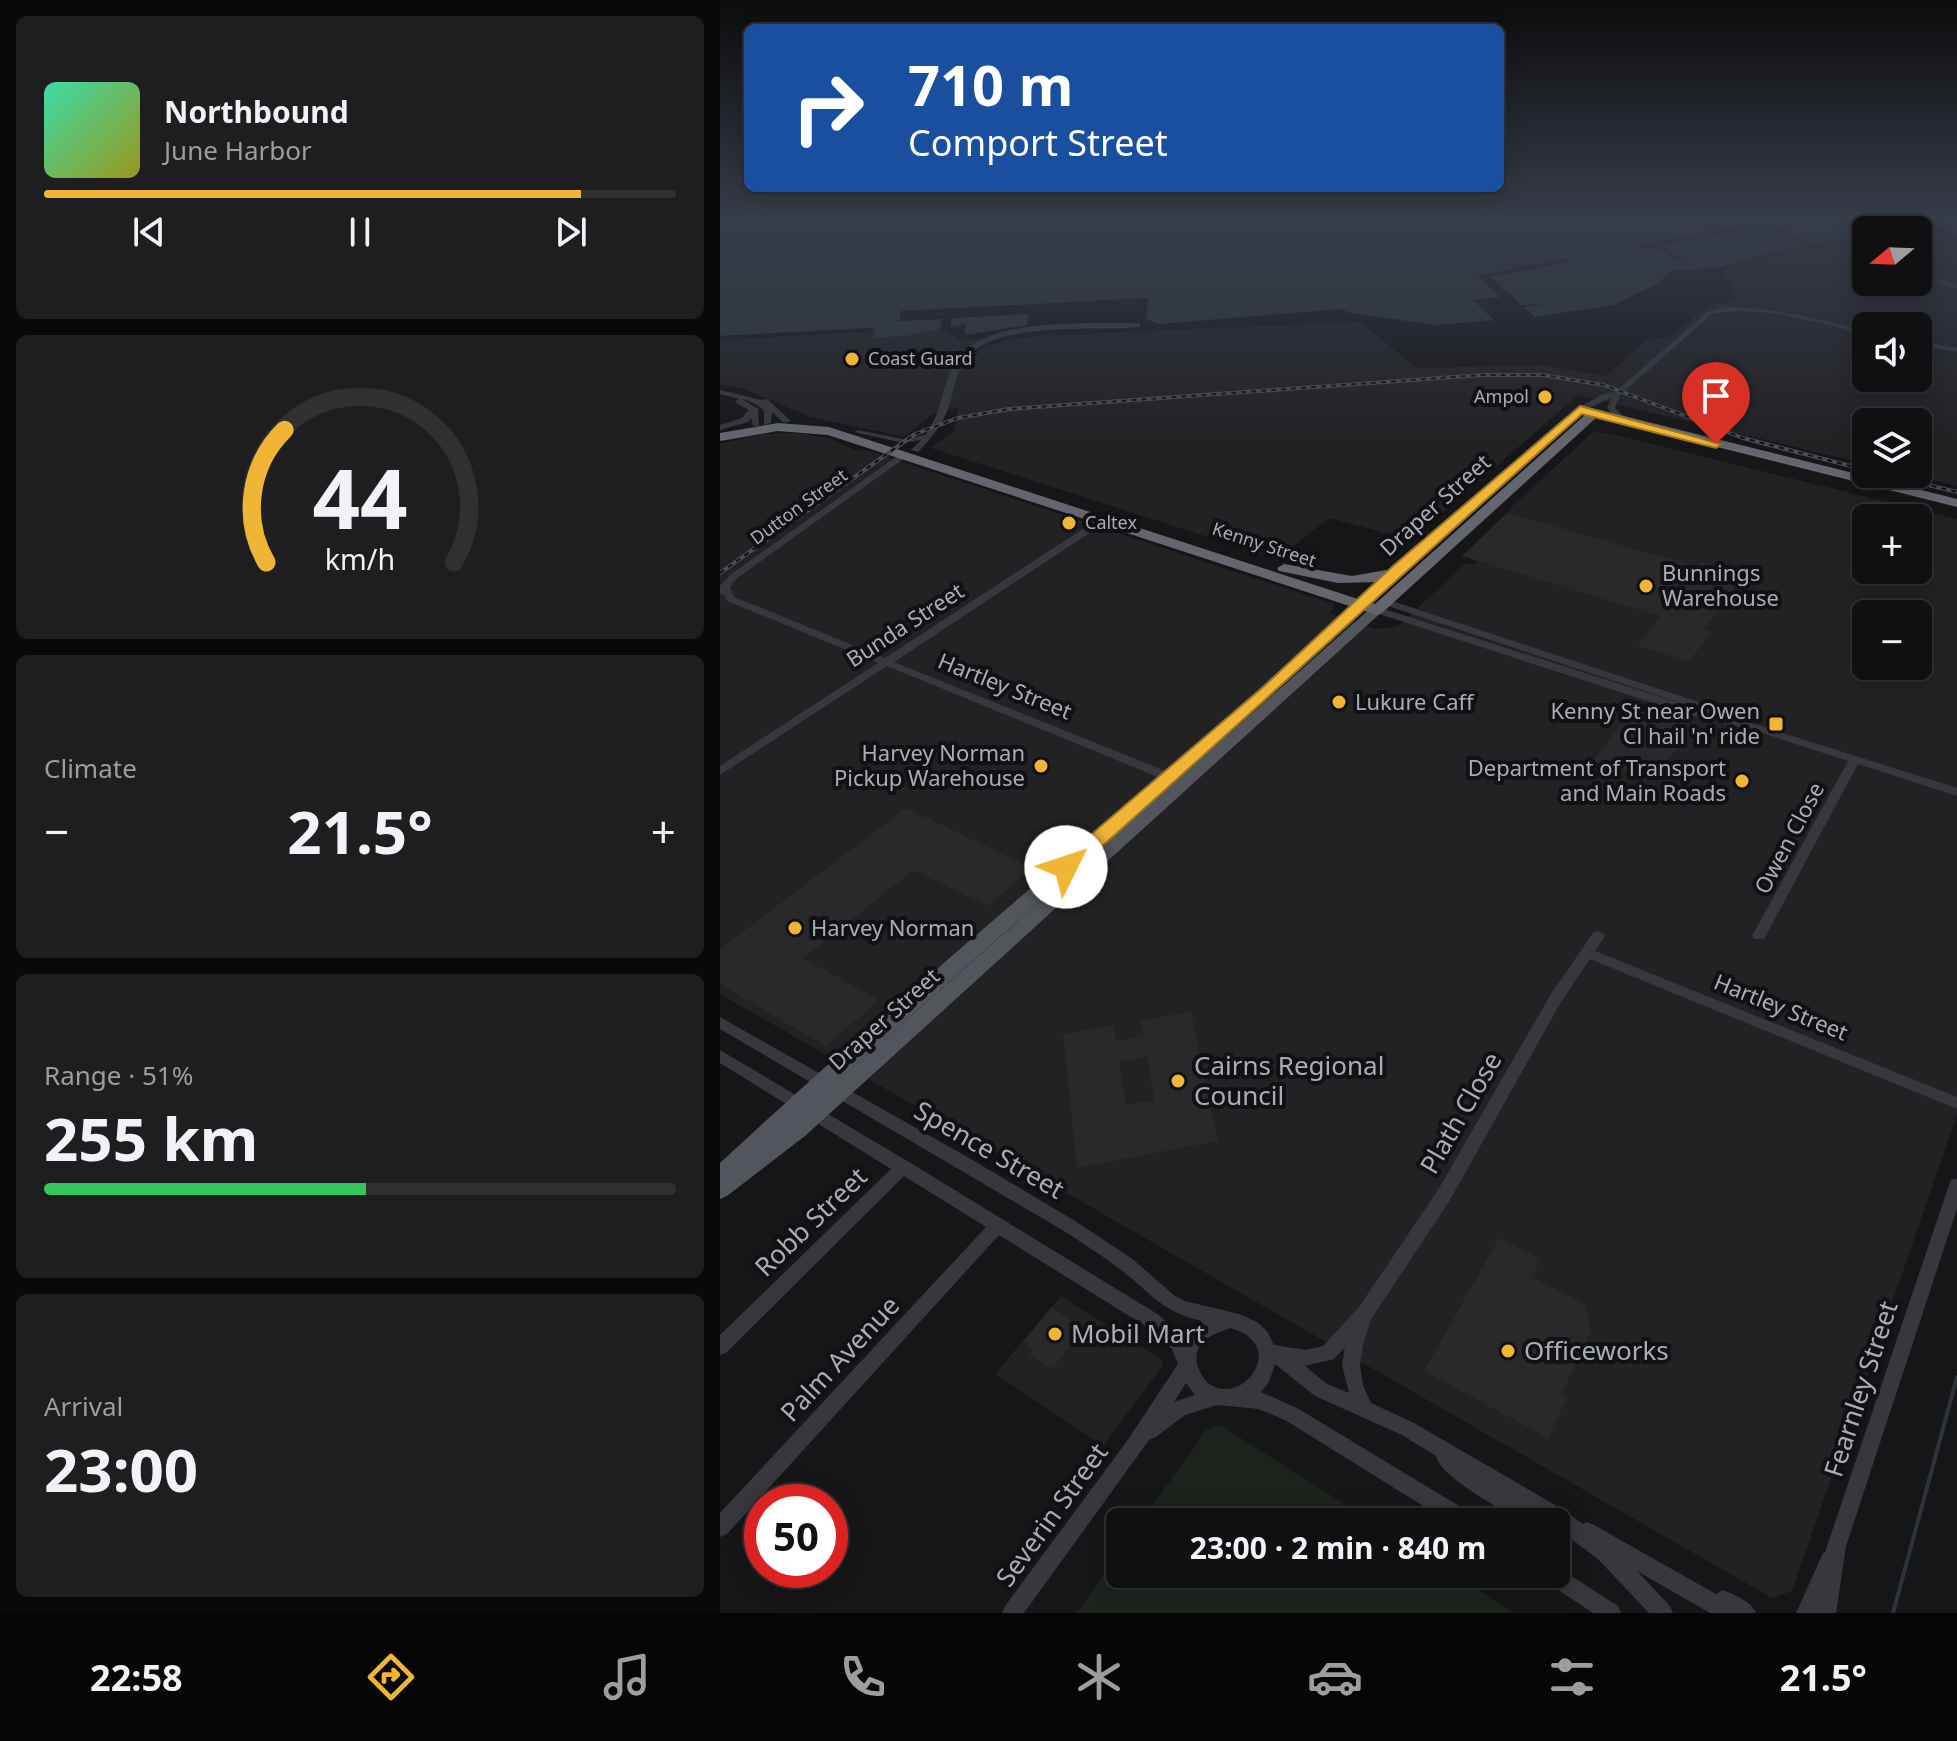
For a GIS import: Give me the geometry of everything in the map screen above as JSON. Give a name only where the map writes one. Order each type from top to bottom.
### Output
[{"type":"highway","points":[[1585,413],[1957,503]]},
{"type":"highway","points":[[1585,413],[1645,433]]},
{"type":"highway","name":"Draper Street","points":[[1373,604],[1576,429],[1585,413]]},
{"type":"highway","name":"Draper Street","points":[[1373,604],[1398,569],[1585,413]]},
{"type":"highway","name":"Kenny Street","points":[[759,420],[821,423],[858,432],[1373,604]]},
{"type":"highway","name":"Kenny Street","points":[[759,420],[818,428],[910,451]]},
{"type":"highway","points":[[720,432],[759,420]]},
{"type":"highway","points":[[1576,429],[1602,425],[1645,433],[1957,510]]},
{"type":"highway","name":"Kenny Street","points":[[1107,517],[1238,556],[1373,604]]},
{"type":"highway","points":[[1238,556],[1344,581],[1368,580],[1398,569]]},
{"type":"main road","name":"Draper Street","points":[[720,1176],[806,1108],[839,1092],[1268,691],[1373,604]]},
{"type":"main road","name":"Draper Street","points":[[720,1190],[798,1130],[821,1082],[1176,780]]},
{"type":"street","name":"Draper Street","points":[[1585,413],[1615,397],[1705,316],[1728,308],[1751,309],[1852,329]]},
{"type":"street","name":"Dutton Street","points":[[723,590],[733,577],[933,435],[960,360],[966,351],[978,343],[1031,330],[1137,325]]},
{"type":"street","points":[[1932,346],[1957,350]]},
{"type":"street","points":[[722,396],[770,403],[787,421]]},
{"type":"street","points":[[722,396],[759,420]]},
{"type":"street","name":"Draper Street","points":[[1585,413],[1606,396],[1615,397]]},
{"type":"street","points":[[745,397],[756,406],[759,420]]},
{"type":"street","points":[[1615,397],[1611,408],[1625,422]]},
{"type":"street","points":[[720,432],[745,420],[759,420]]},
{"type":"street","name":"Dutton Street","points":[[910,451],[938,426]]},
{"type":"street","points":[[858,432],[903,441],[924,437]]},
{"type":"street","name":"Bunda Street","points":[[720,771],[1107,517]]},
{"type":"street","name":"Hartley Street","points":[[723,590],[730,599],[1176,780]]},
{"type":"street","name":"Kenny Street","points":[[1373,604],[1695,713],[1757,728],[1957,792]]},
{"type":"street","name":"Owen Close","points":[[1759,936],[1855,759]]},
{"type":"street","name":"Plath Close","points":[[1276,1352],[1306,1358],[1328,1353],[1365,1313],[1444,1195],[1556,998],[1598,936]]},
{"type":"street","name":"Hartley Street","points":[[1588,953],[1957,1103]]},
{"type":"street","name":"Spence Street","points":[[720,1022],[1116,1256],[1176,1306],[1248,1325],[1321,1390],[1418,1435],[1541,1508]]},
{"type":"street","points":[[720,1056],[1153,1321],[1178,1343],[1197,1386],[1221,1397],[1260,1400],[1291,1414],[1444,1508]]},
{"type":"street","name":"Robb Street","points":[[720,1347],[903,1167]]},
{"type":"street","name":"Fearnley Street","points":[[1826,1613],[1836,1546],[1957,1185]]},
{"type":"street","name":"Palm Avenue","points":[[720,1527],[997,1226]]},
{"type":"street","name":"Plath Close","points":[[1365,1313],[1349,1365],[1350,1378],[1365,1410]]},
{"type":"street","points":[[1187,1364],[1188,1350],[1199,1333],[1209,1326],[1228,1321]]},
{"type":"street","points":[[1221,1397],[1244,1393],[1264,1374],[1267,1349],[1258,1333]]},
{"type":"street","name":"Severin Street","points":[[1012,1613],[1134,1447],[1187,1364]]},
{"type":"street","name":"Severin Street","points":[[1134,1447],[1172,1412],[1221,1397]]},
{"type":"street","points":[[1418,1435],[1473,1481],[1517,1508]]},
{"type":"street","name":"Spence Street","points":[[1570,1523],[1613,1544],[1730,1613]]},
{"type":"street","name":"Spence Street","points":[[1570,1527],[1604,1551],[1663,1613]]},
{"type":"street","points":[[1806,1613],[1836,1546]]},
{"type":"street","points":[[1679,1583],[1714,1595],[1746,1613]]},
{"type":"street","points":[[1570,1586],[1611,1613]]},
{"type":"shaded area","points":[[720,291],[1641,291],[1614,305],[1535,317],[1435,325],[1341,309],[1158,324],[1146,319],[1144,308],[1148,298],[901,312],[900,321],[1029,314],[1027,325],[965,335],[966,324],[904,336],[874,338],[875,328],[720,336]]},
{"type":"shaded area","points":[[1732,291],[1852,291],[1852,296],[1932,296],[1932,291],[1957,291],[1957,486],[1932,480],[1932,408],[1852,408],[1852,461],[1578,395],[1412,540],[1329,518],[1277,559],[934,449],[931,447],[954,431],[959,407],[934,413],[904,437],[810,417],[745,389],[720,385],[720,333],[877,325],[952,309],[948,332],[958,339],[978,340],[972,359],[984,348],[1007,340],[1037,336],[1360,322],[1417,368],[1541,365],[1606,376],[1647,340],[1671,337],[1705,307],[1736,300]]},
{"type":"shaded area","points":[[1593,432],[1896,504],[1852,504],[1852,584],[1932,584],[1932,513],[1957,519],[1957,1115],[1792,1591],[1772,1598],[720,994],[720,444],[764,434],[797,433],[829,438],[854,450],[869,451],[1333,604],[1329,613],[1375,629],[1397,627],[1466,563],[1475,565],[1478,561],[1462,556]]},
{"type":"shaded area","points":[[1061,1296],[1162,1360],[1163,1366],[1103,1446],[995,1374]]},
{"type":"shaded area","points":[[1220,1425],[1351,1508],[1151,1508],[1206,1430]]},
{"type":"shaded area","points":[[1106,1572],[1106,1588],[1476,1588],[1514,1613],[1077,1613]]},
{"type":"pier","points":[[1494,291],[1506,291],[1521,305],[1545,304],[1524,307],[1535,317],[1496,322],[1473,300],[1500,297]]},
{"type":"pier","points":[[1148,298],[1146,319],[1142,319],[1144,302],[904,315],[1029,310],[1033,313],[952,318],[949,330],[940,333],[942,319],[899,321],[901,311]]},
{"type":"pier","points":[[873,328],[871,338],[871,332],[720,340],[720,336]]},
{"type":"building","name":"Bunnings Warehouse","points":[[1507,513],[1698,567],[1701,562],[1736,572],[1730,582],[1734,590],[1704,629],[1712,632],[1689,661],[1637,646],[1660,616],[1462,556]]},
{"type":"building","points":[[1635,705],[1693,725],[1653,782],[1593,761]]},
{"type":"building","name":"Harvey Norman","points":[[906,808],[1032,868],[988,906],[913,870],[803,958],[879,1000],[826,1046],[720,984],[720,949]]},
{"type":"building","name":"Cairns Regional Council","points":[[1191,1011],[1218,1141],[1077,1168],[1063,1034],[1114,1025],[1116,1041],[1144,1036],[1141,1021]],"holes":[[[1147,1057],[1154,1100],[1126,1105],[1119,1062]]]},
{"type":"building","name":"Officeworks","points":[[1499,1238],[1541,1259],[1531,1277],[1585,1304],[1591,1332],[1562,1392],[1568,1396],[1548,1438],[1424,1371]]},
{"type":"building","name":"Mobil Mart","points":[[1051,1308],[1085,1328],[1052,1369],[1029,1355],[1034,1349],[1023,1342]]},
{"type":"waterway","points":[[1893,1613],[1957,1377]]},
{"type":"railway","points":[[720,573],[915,434],[958,418],[1009,409],[1482,375],[1543,375],[1604,385],[1743,438],[1852,466]]},
{"type":"railway","points":[[1932,486],[1957,492]]},
{"type":"place","name":"Coast Guard","points":[[852,359]]},
{"type":"place","name":"Ampol","points":[[1545,397]]},
{"type":"place","name":"Caltex","points":[[1069,523]]},
{"type":"place","name":"Bunnings Warehouse","points":[[1646,586]]},
{"type":"place","name":"Lukure Caff","points":[[1339,702]]},
{"type":"place","name":"Kenny St near Owen Cl hail 'n' ride","points":[[1776,724]]},
{"type":"place","name":"Harvey Norman Pickup Warehouse","points":[[1041,766]]},
{"type":"place","name":"Department of Transport and Main Roads","points":[[1742,781]]},
{"type":"place","name":"Harvey Norman","points":[[795,928]]},
{"type":"place","name":"Cairns Regional Council","points":[[1178,1081]]},
{"type":"place","name":"Mobil Mart","points":[[1055,1334]]},
{"type":"place","name":"Officeworks","points":[[1508,1351]]},
{"type":"route","points":[[1066,867],[1268,691],[1398,569],[1580,409],[1716,444]]}]
